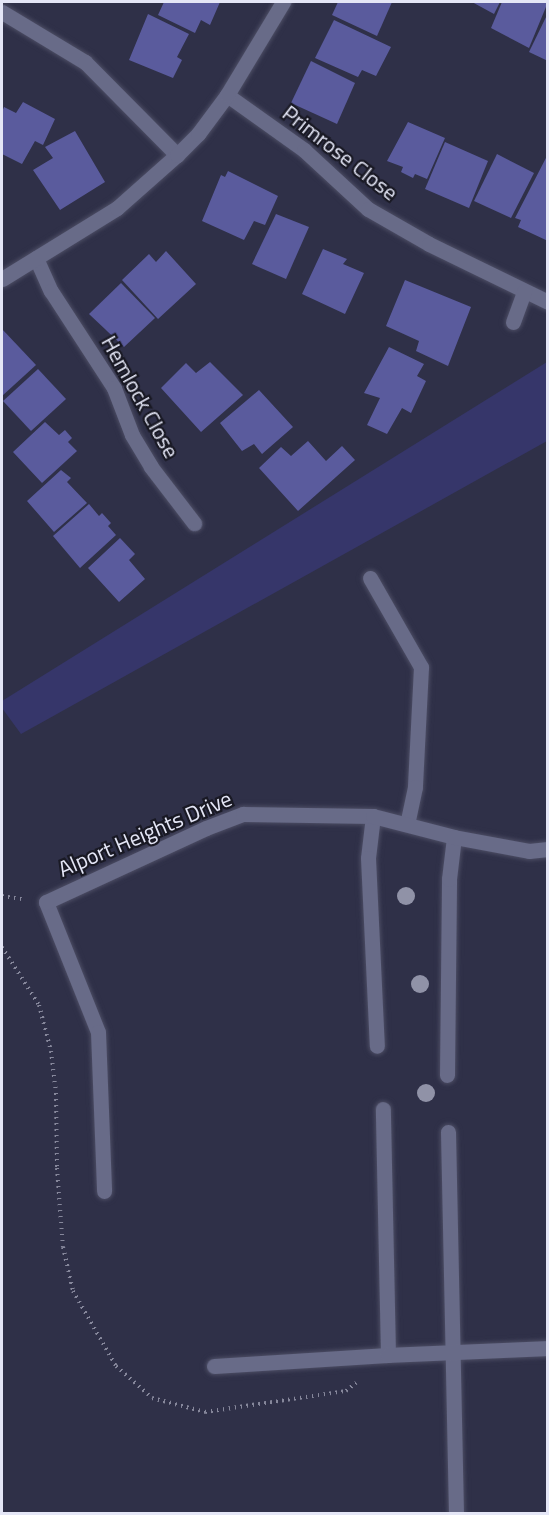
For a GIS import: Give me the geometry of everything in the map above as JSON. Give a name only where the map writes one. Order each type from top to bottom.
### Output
[{"type":"street","points":[[2,279],[117,208],[177,155],[198,134],[227,95],[283,2]]},
{"type":"street","points":[[2,12],[85,62],[177,155]]},
{"type":"street","name":"Primrose Close","points":[[227,95],[304,150],[368,209],[429,244],[548,302]]},
{"type":"street","name":"Hemlock Close","points":[[36,258],[51,291],[114,388],[132,435],[151,467],[194,523]]},
{"type":"street","points":[[513,322],[524,291]]},
{"type":"street","points":[[370,578],[421,668],[415,787],[406,824]]},
{"type":"street","name":"Alport Heights Drive","points":[[104,1191],[98,1032],[46,902],[206,828],[243,814],[373,816],[454,837],[529,851],[548,849]]},
{"type":"street","points":[[373,816],[368,858],[377,1046]]},
{"type":"street","points":[[447,1075],[449,879],[454,837]]},
{"type":"street","points":[[383,1109],[388,1355]]},
{"type":"street","points":[[448,1132],[456,1514]]},
{"type":"street","points":[[214,1366],[548,1348]]},
{"type":"path","points":[[2,946],[39,1005],[51,1051],[56,1093],[63,1246],[73,1291],[116,1366],[152,1398],[205,1413],[346,1391],[388,1355]]},
{"type":"shaded area","points":[[547,362],[547,441],[21,734],[2,708],[2,701]]},
{"type":"building","points":[[164,2],[220,2],[210,25],[201,20],[195,33],[158,15]]},
{"type":"building","points":[[338,2],[392,2],[377,36],[332,15]]},
{"type":"building","points":[[472,2],[500,2],[494,14]]},
{"type":"building","points":[[502,2],[548,2],[529,48],[491,28]]},
{"type":"building","points":[[548,13],[548,61],[529,52]]},
{"type":"building","points":[[148,14],[189,34],[177,57],[182,60],[173,78],[129,60]]},
{"type":"building","points":[[334,20],[391,47],[376,76],[362,70],[358,77],[315,58]]},
{"type":"building","points":[[311,61],[355,83],[337,124],[291,103]]},
{"type":"building","points":[[23,102],[55,119],[43,145],[35,141],[22,164],[2,154],[2,112],[4,107],[16,113]]},
{"type":"building","points":[[408,122],[445,138],[427,179],[415,174],[413,178],[401,172],[403,167],[387,161]]},
{"type":"building","points":[[75,131],[105,182],[60,210],[33,170],[53,158],[45,147]]},
{"type":"building","points":[[445,142],[488,161],[469,208],[425,189]]},
{"type":"building","points":[[497,154],[534,173],[511,218],[474,201]]},
{"type":"building","points":[[548,154],[548,241],[518,227],[521,220],[515,218]]},
{"type":"building","points":[[228,171],[278,196],[265,225],[254,221],[244,240],[202,221],[221,175],[225,177]]},
{"type":"building","points":[[276,214],[309,227],[286,279],[252,264]]},
{"type":"building","points":[[323,249],[347,259],[343,264],[364,273],[345,314],[302,294]]},
{"type":"building","points":[[166,251],[196,284],[158,319],[122,280],[149,254],[156,262]]},
{"type":"building","points":[[405,280],[471,307],[448,366],[416,351],[419,341],[386,326]]},
{"type":"building","points":[[121,283],[155,318],[124,347],[89,314]]},
{"type":"building","points":[[2,329],[36,365],[2,396]]},
{"type":"building","points":[[389,347],[424,364],[417,376],[426,381],[411,413],[402,408],[387,434],[367,425],[380,398],[364,393]]},
{"type":"building","points":[[210,362],[243,395],[201,432],[161,388],[186,363],[196,373]]},
{"type":"building","points":[[38,369],[66,399],[31,431],[3,401]]},
{"type":"building","points":[[259,390],[293,427],[262,454],[254,444],[242,451],[220,423]]},
{"type":"building","points":[[45,422],[59,435],[65,430],[72,438],[68,442],[77,451],[42,483],[13,452]]},
{"type":"building","points":[[308,441],[326,461],[342,446],[355,460],[298,511],[259,468],[281,447],[291,456]]},
{"type":"building","points":[[61,470],[71,478],[67,482],[87,503],[54,532],[27,501]]},
{"type":"building","points":[[89,504],[99,516],[102,513],[111,523],[108,526],[116,535],[80,568],[53,536]]},
{"type":"building","points":[[120,538],[135,554],[129,560],[145,579],[119,602],[88,568]]}]
